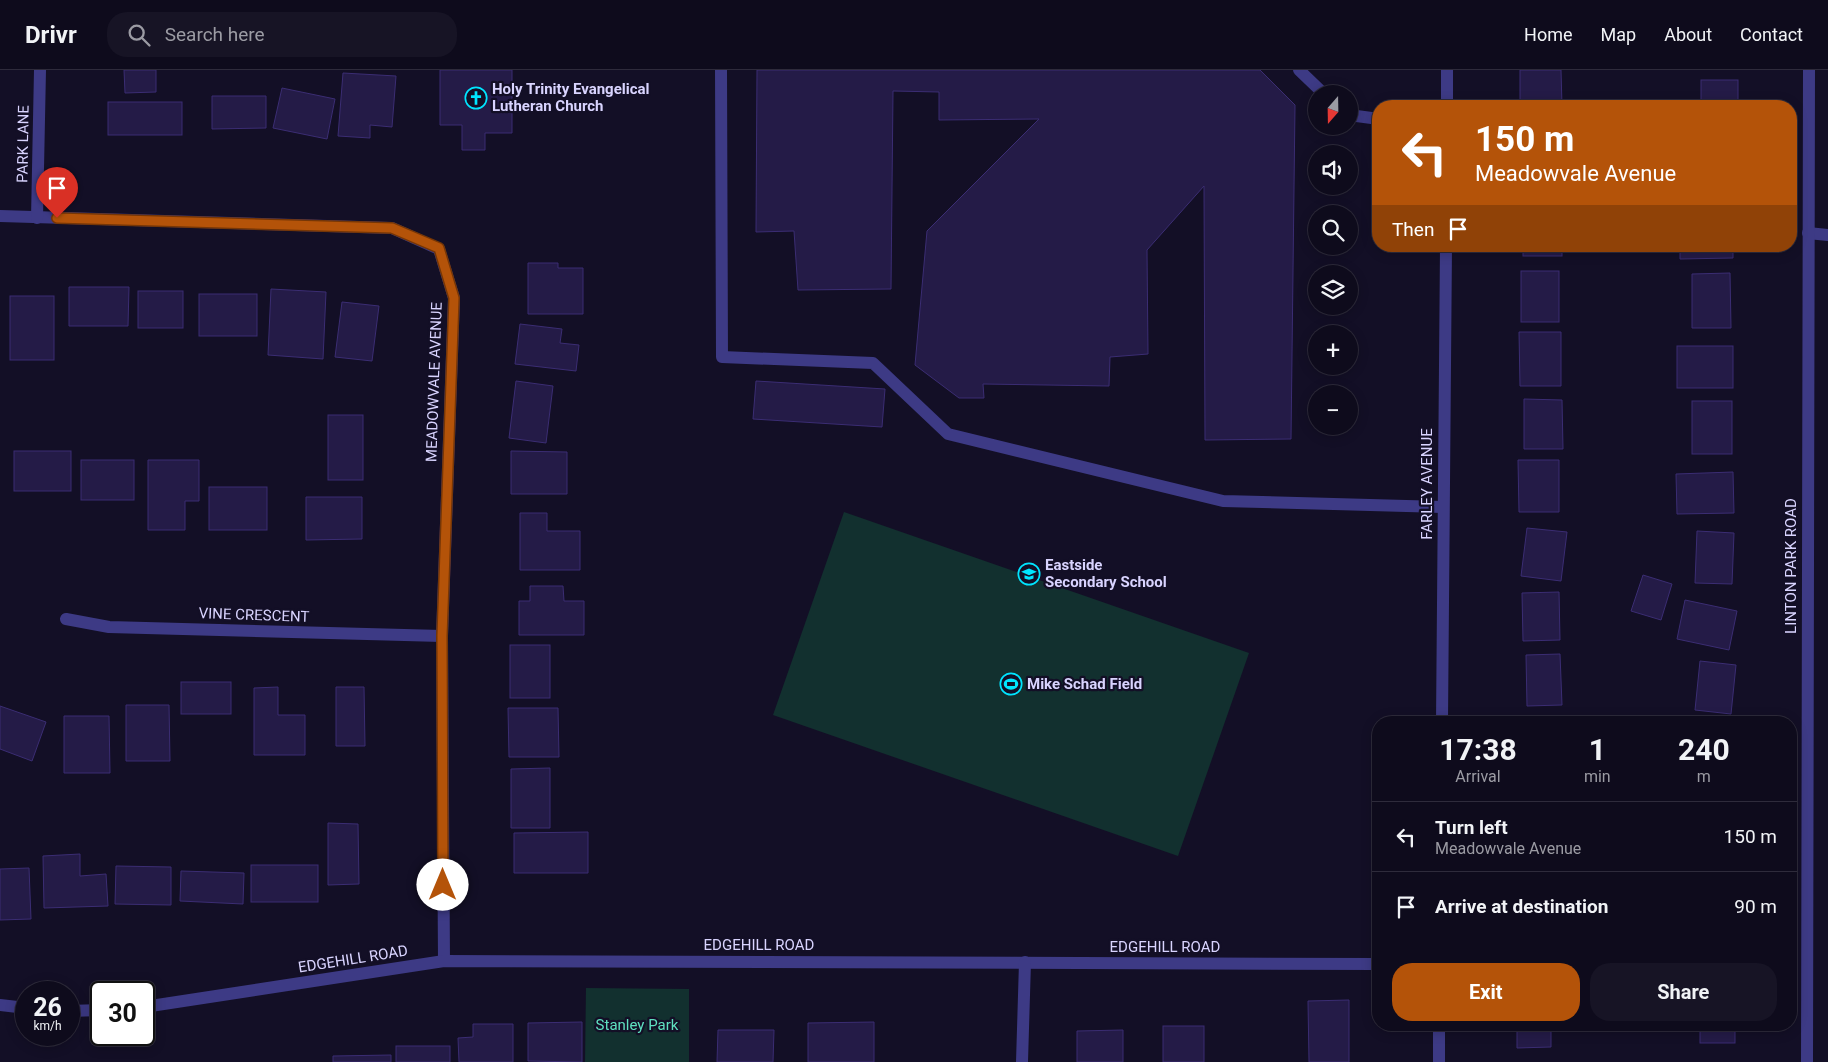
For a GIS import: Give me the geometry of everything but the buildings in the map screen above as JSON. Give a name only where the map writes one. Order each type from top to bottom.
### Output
[{"type":"street","name":"PARK LANE","points":[[37,218],[40,70]]},
{"type":"street","points":[[721,70],[722,357],[873,363],[948,434],[1223,501],[1443,507]]},
{"type":"street","points":[[1299,70],[1315,85]]},
{"type":"street","points":[[1447,70],[1447,100]]},
{"type":"street","name":"LINTON PARK ROAD","points":[[1807,1062],[1808,233],[1810,70]]},
{"type":"street","points":[[1358,116],[1372,118]]},
{"type":"street","name":"MEADOWVALE AVENUE","points":[[0,216],[392,228],[439,248],[454,298],[442,636],[444,961]]},
{"type":"street","points":[[1808,233],[1828,235]]},
{"type":"street","name":"FARLEY AVENUE","points":[[1442,716],[1446,252]]},
{"type":"street","name":"VINE CRESCENT","points":[[66,619],[110,627],[442,636]]},
{"type":"street","name":"EDGEHILL ROAD","points":[[155,1005],[444,961],[1372,964]]},
{"type":"street","points":[[1022,1062],[1025,962]]},
{"type":"street","points":[[0,1005],[15,1007]]},
{"type":"street","points":[[1439,1031],[1439,1062]]},
{"type":"green space","name":"Mike Schad Field","points":[[844,512],[1249,653],[1178,856],[773,715]]},
{"type":"green space","name":"Stanley Park","points":[[586,988],[689,989],[689,1062],[585,1062]]},
{"type":"place","name":"Holy Trinity Evangelical Lutheran Church","points":[[476,98]]},
{"type":"place","name":"Eastside Secondary School","points":[[1029,574]]},
{"type":"place","name":"Mike Schad Field","points":[[1011,684]]},
{"type":"route","points":[[57,218],[392,228],[439,248],[454,298],[442,636],[443,885]]}]
